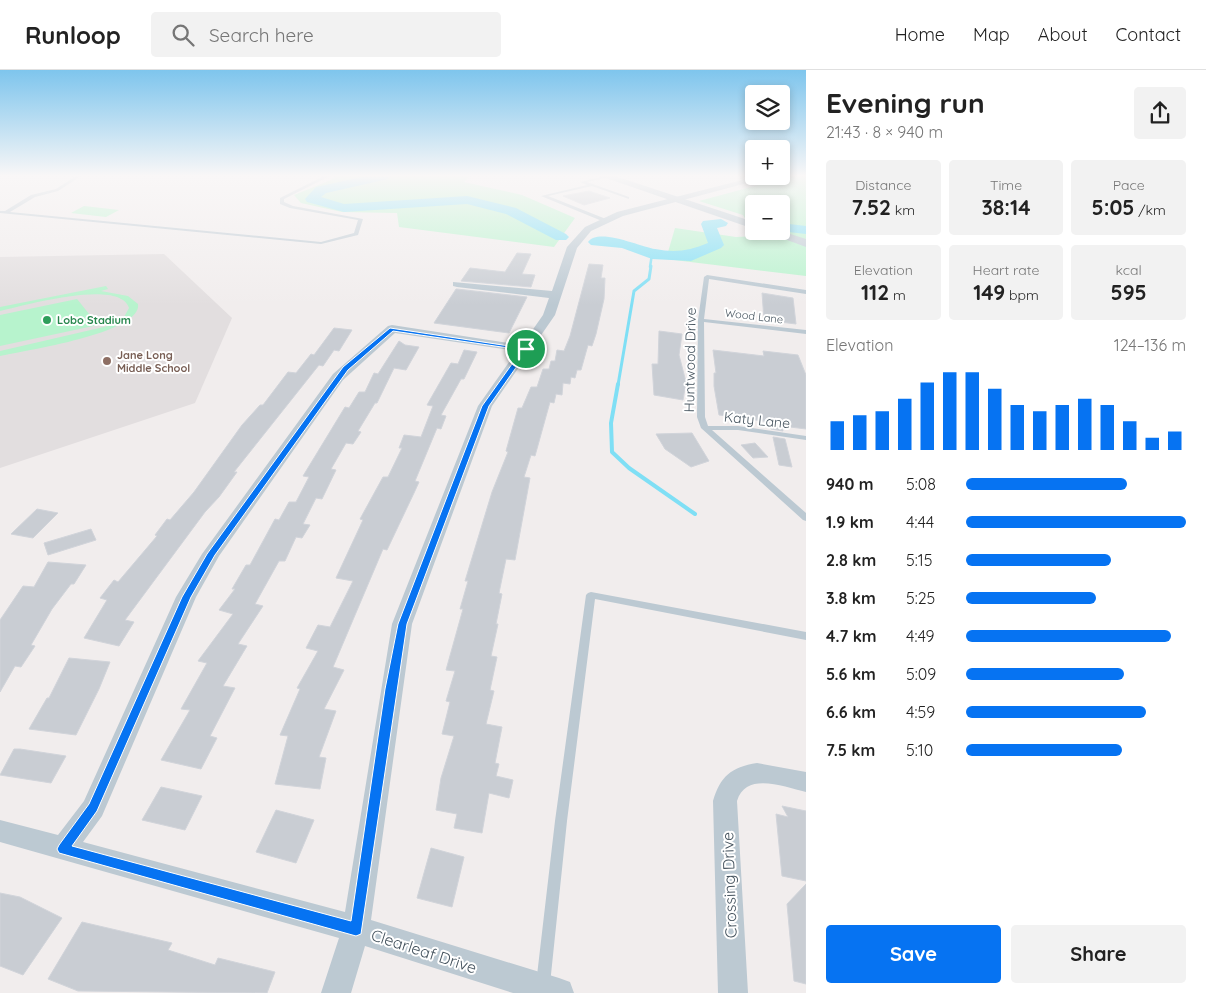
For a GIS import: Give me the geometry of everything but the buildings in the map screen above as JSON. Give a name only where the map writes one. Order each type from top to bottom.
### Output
[{"type":"street","points":[[336,993],[356,929],[390,689],[402,624],[485,406],[549,315],[572,247],[588,229],[607,219]]},
{"type":"street","points":[[733,219],[745,223]]},
{"type":"street","points":[[790,238],[806,243]]},
{"type":"street","points":[[457,284],[556,295]]},
{"type":"street","points":[[63,849],[93,808],[186,597],[212,554],[338,377],[392,329],[526,349]]},
{"type":"street","name":"Crossing Drive","points":[[733,993],[725,801],[727,788],[734,779],[752,773],[769,774],[806,782]]},
{"type":"street","name":"Clearleaf Drive","points":[[0,832],[356,929],[550,991]]},
{"type":"lane","points":[[67,219],[322,243],[356,234],[361,219]]},
{"type":"lane","name":"Huntwood Drive","points":[[806,292],[707,277],[701,320],[701,417],[705,428],[806,516]]},
{"type":"lane","name":"Wood Lane","points":[[701,320],[806,332]]},
{"type":"lane","name":"Katy Lane","points":[[705,428],[738,428],[806,438]]},
{"type":"lane","points":[[550,991],[561,821],[591,596],[806,636]]},
{"type":"shaded area","name":"Jane Long Middle School","points":[[164,254],[232,318],[195,403],[0,468],[0,257]]},
{"type":"green space","points":[[398,219],[574,219],[554,247],[399,227]]},
{"type":"green space","points":[[790,219],[806,219],[806,276],[666,259],[675,228],[736,237],[745,237],[745,240],[790,240]]},
{"type":"green space","points":[[106,286],[108,289],[101,291],[128,296],[138,304],[134,314],[122,324],[80,339],[0,356],[0,351],[108,326],[124,317],[129,308],[122,299],[108,295],[90,294],[70,296],[0,311],[0,307]]},
{"type":"green space","name":"Lobo Stadium","points":[[77,299],[98,325],[0,346],[0,315]]},
{"type":"waterway","points":[[527,219],[561,237]]},
{"type":"waterway","points":[[596,242],[624,244],[652,254],[691,256],[716,245],[708,224],[721,223]]},
{"type":"waterway","points":[[790,228],[806,230]]},
{"type":"waterway","points":[[650,267],[652,254]]},
{"type":"waterway","points":[[618,385],[634,291],[649,279],[651,266]]},
{"type":"waterway","points":[[618,384],[611,423],[612,452],[629,468],[695,514]]},
{"type":"place","name":"Lobo Stadium","points":[[47,320]]},
{"type":"place","name":"Jane Long Middle School","points":[[107,361]]},
{"type":"route","points":[[392,329],[526,349],[485,406],[402,624],[390,689],[356,929],[63,849],[93,808],[186,597],[212,554],[345,368],[392,329]]}]
